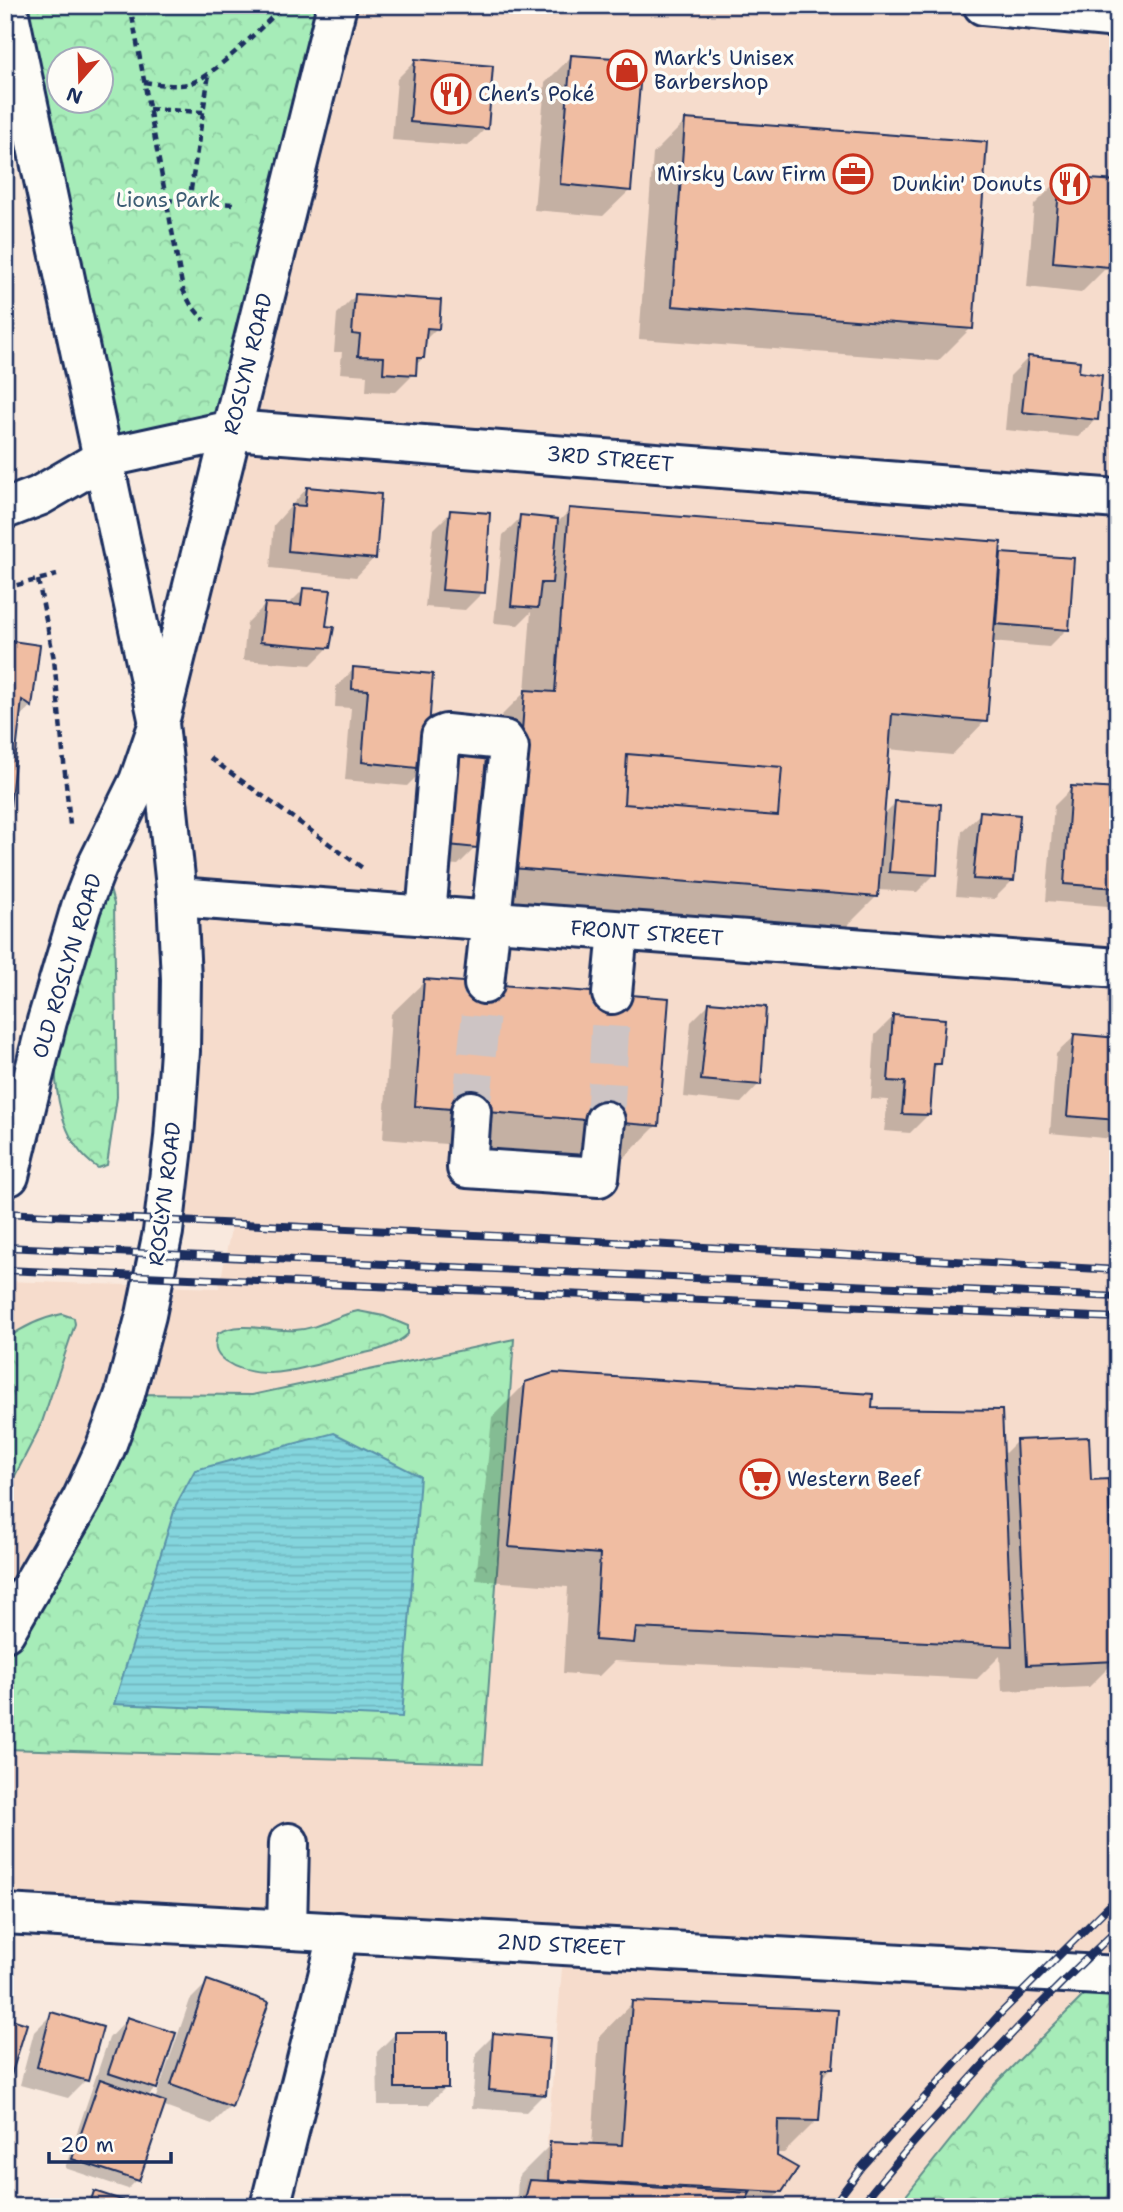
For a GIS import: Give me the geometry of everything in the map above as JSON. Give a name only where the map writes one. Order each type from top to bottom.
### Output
[{"type":"street","name":"ROSLYN ROAD","points":[[5,1632],[82,1499],[105,1449],[125,1394],[146,1315],[163,1232],[174,1138],[181,991],[177,897],[159,723],[7,5]]},
{"type":"street","name":"ROSLYN ROAD","points":[[159,723],[337,5]]},
{"type":"street","points":[[983,5],[1118,18]]},
{"type":"street","name":"3RD STREET","points":[[17,501],[104,458],[232,430],[1118,499]]},
{"type":"street","name":"OLD ROSLYN ROAD","points":[[9,1175],[47,1021],[81,907],[97,866],[139,781],[159,723]]},
{"type":"street","points":[[426,916],[440,740],[446,734],[505,740],[509,748],[484,984]]},
{"type":"street","name":"FRONT STREET","points":[[177,897],[1118,968]]},
{"type":"street","points":[[612,994],[618,931]]},
{"type":"street","points":[[471,1111],[467,1168],[599,1177],[605,1121]]},
{"type":"street","points":[[287,1929],[289,1843]]},
{"type":"street","name":"2ND STREET","points":[[5,1914],[1118,1976]]},
{"type":"street","points":[[270,2207],[339,1932]]},
{"type":"path","points":[[130,5],[183,290],[204,320]]},
{"type":"path","points":[[144,82],[173,85],[190,83],[209,74],[285,5]]},
{"type":"path","points":[[189,202],[209,74]]},
{"type":"path","points":[[149,109],[203,112]]},
{"type":"path","points":[[166,200],[234,204]]},
{"type":"path","points":[[5,588],[57,575]]},
{"type":"path","points":[[38,580],[54,659],[71,833]]},
{"type":"path","points":[[210,758],[368,872]]},
{"type":"shaded area","points":[[337,5],[1118,5],[1118,1971],[995,2084],[897,2207],[519,2207],[526,2179],[544,2179],[564,1945],[5,1911],[5,1281],[219,1288],[232,1224],[167,1217],[159,723]]},
{"type":"green space","name":"Lions Park","points":[[7,5],[337,5],[232,430],[104,458]]},
{"type":"green space","points":[[108,882],[114,904],[117,1097],[107,1165],[98,1168],[85,1157],[67,1128],[58,1093],[56,1058],[61,1028]]},
{"type":"green space","points":[[358,1311],[384,1316],[408,1326],[408,1334],[394,1344],[377,1350],[283,1372],[253,1372],[239,1368],[221,1358],[216,1349],[218,1333],[227,1329],[303,1329]]},
{"type":"green space","points":[[62,1314],[74,1318],[75,1324],[41,1425],[5,1495],[5,1340],[32,1324]]},
{"type":"green space","points":[[514,1339],[483,1763],[5,1749],[5,1633],[125,1394],[252,1395]]},
{"type":"green space","points":[[1108,1971],[1118,1971],[1118,2207],[897,2207],[995,2084]]},
{"type":"water","points":[[334,1433],[420,1476],[402,1717],[114,1704],[176,1505],[195,1470]]},
{"type":"building","points":[[571,55],[642,60],[631,191],[560,184]]},
{"type":"building","name":"Chen’s Poké","points":[[415,59],[493,66],[488,129],[410,122]]},
{"type":"building","points":[[685,119],[987,142],[973,329],[672,306]]},
{"type":"building","points":[[1060,177],[1118,181],[1118,242],[1112,241],[1109,267],[1053,262]]},
{"type":"building","points":[[355,294],[441,300],[439,329],[427,328],[424,358],[417,358],[416,375],[383,373],[384,357],[358,356],[360,335],[352,334]]},
{"type":"building","points":[[1028,356],[1080,361],[1079,372],[1102,375],[1098,420],[1022,412]]},
{"type":"building","points":[[307,487],[381,494],[376,559],[288,551],[292,505],[305,506]]},
{"type":"building","points":[[569,508],[1001,542],[987,722],[892,714],[878,897],[512,868],[525,690],[555,692]]},
{"type":"building","points":[[450,510],[490,513],[485,593],[442,590]]},
{"type":"building","points":[[520,515],[558,519],[552,583],[541,583],[538,608],[511,606]]},
{"type":"building","points":[[1001,553],[1074,558],[1069,630],[996,624]]},
{"type":"building","points":[[303,588],[331,590],[326,626],[334,627],[330,648],[260,642],[265,603],[301,605]]},
{"type":"building","points":[[5,640],[40,645],[32,707],[22,700],[5,851]]},
{"type":"building","points":[[353,667],[433,674],[426,769],[362,762],[368,690],[352,689]]},
{"type":"building","points":[[448,754],[486,758],[477,848],[439,844]]},
{"type":"building","points":[[627,754],[782,767],[778,816],[624,804]]},
{"type":"building","points":[[1071,786],[1118,789],[1118,888],[1064,884]]},
{"type":"building","points":[[895,801],[941,804],[937,875],[889,872]]},
{"type":"building","points":[[980,811],[1020,815],[1014,881],[973,879]]},
{"type":"building","points":[[424,979],[669,998],[659,1126],[415,1106]]},
{"type":"building","points":[[709,1002],[766,1007],[761,1085],[701,1080]]},
{"type":"building","points":[[893,1015],[945,1019],[941,1064],[934,1064],[930,1115],[902,1114],[905,1082],[888,1081]]},
{"type":"building","points":[[1074,1034],[1118,1038],[1118,1120],[1067,1116]]},
{"type":"building","name":"Western Beef","points":[[553,1373],[873,1394],[872,1408],[1002,1410],[1012,1646],[636,1628],[634,1643],[595,1640],[600,1554],[509,1547],[525,1382]]},
{"type":"building","points":[[1089,1437],[1091,1480],[1108,1479],[1117,1661],[1027,1665],[1016,1440]]},
{"type":"building","points":[[207,1980],[269,2002],[232,2107],[171,2085]]},
{"type":"building","points":[[632,2001],[838,2010],[833,2068],[823,2068],[819,2121],[778,2120],[777,2156],[798,2168],[782,2192],[548,2180],[550,2142],[622,2145]]},
{"type":"building","points":[[51,2012],[103,2027],[88,2081],[37,2067]]},
{"type":"building","points":[[5,2017],[27,2024],[10,2079],[5,2078]]},
{"type":"building","points":[[127,2017],[176,2033],[157,2089],[108,2073]]},
{"type":"building","points":[[395,2032],[448,2032],[448,2088],[395,2088]]},
{"type":"building","points":[[493,2033],[550,2038],[546,2095],[489,2090]]},
{"type":"building","points":[[100,2079],[166,2102],[139,2181],[72,2159]]},
{"type":"building","points":[[530,2180],[750,2193],[742,2207],[523,2207]]},
{"type":"building","points":[[94,2191],[143,2207],[89,2207]]},
{"type":"building","points":[[352,2199],[381,2207],[349,2207]]},
{"type":"tunnel","points":[[471,1111],[484,984]]},
{"type":"tunnel","points":[[605,1121],[612,994]]},
{"type":"railway","points":[[5,1213],[541,1238],[1118,1270]]},
{"type":"railway","points":[[5,1247],[1118,1297]]},
{"type":"railway","points":[[5,1270],[1118,1318]]},
{"type":"railway","points":[[832,2207],[862,2167],[1000,2014],[1118,1897]]},
{"type":"railway","points":[[860,2207],[1004,2042],[1118,1929]]},
{"type":"place","name":"Mark's Unisex Barbershop","points":[[627,70]]},
{"type":"place","name":"Chen’s Poké","points":[[451,94]]},
{"type":"place","name":"Mirsky Law Firm","points":[[853,174]]},
{"type":"place","name":"Dunkin' Donuts","points":[[1070,184]]},
{"type":"place","name":"Western Beef","points":[[760,1479]]}]
